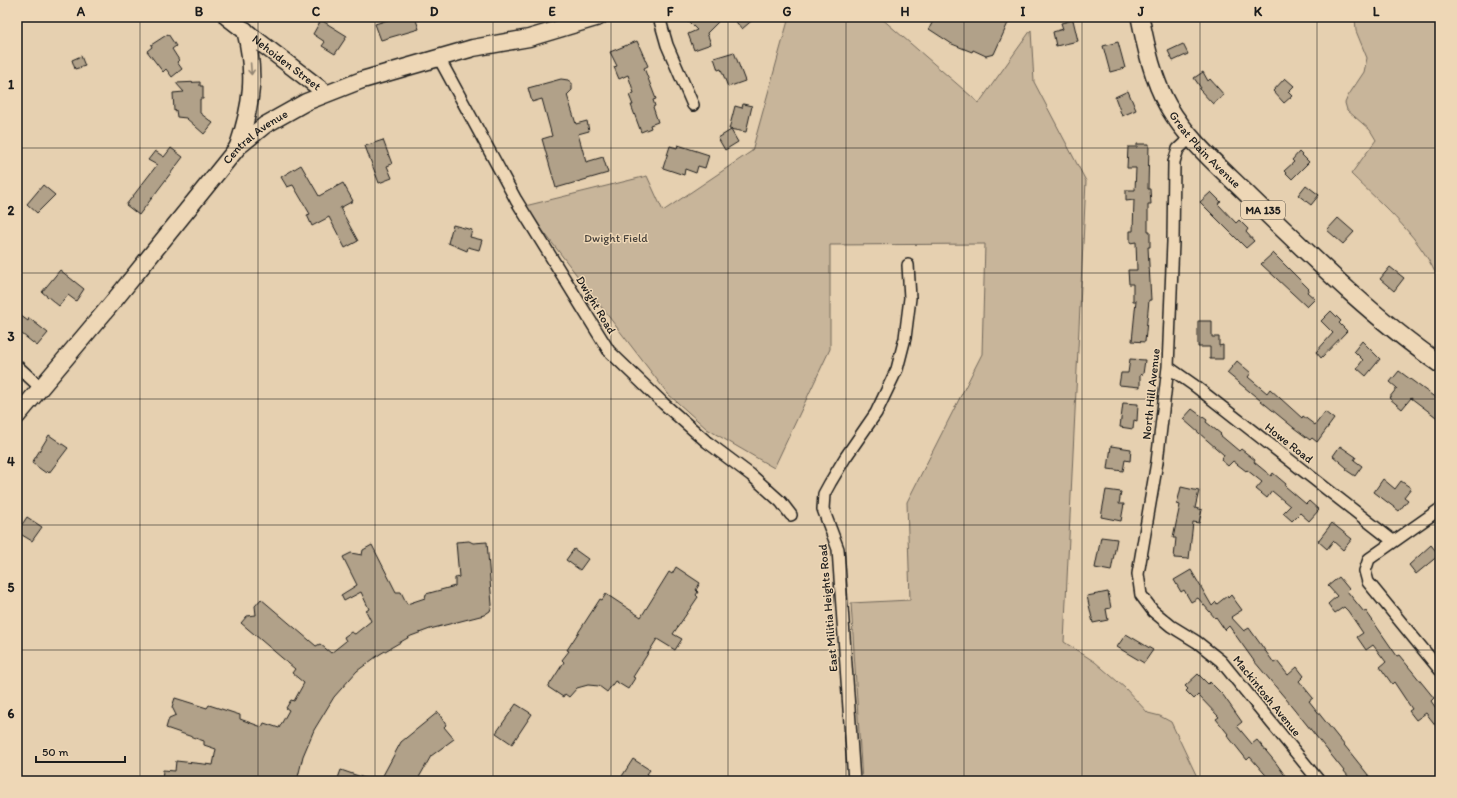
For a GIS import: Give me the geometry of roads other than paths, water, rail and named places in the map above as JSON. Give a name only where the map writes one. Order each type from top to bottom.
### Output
[{"type":"main road","name":"Nehoiden Street","points":[[227,17],[246,30],[326,93]]},
{"type":"main road","name":"Great Plain Avenue","points":[[1140,17],[1157,83],[1167,105],[1190,138],[1359,300],[1389,326],[1440,364]]},
{"type":"main road","name":"Central Avenue","points":[[17,416],[116,298],[238,147],[279,116],[326,93],[367,79],[473,48],[529,38],[591,18]]},
{"type":"main road","points":[[238,147],[248,115],[252,91],[251,56],[246,30]]},
{"type":"street","points":[[659,17],[666,45],[693,104]]},
{"type":"street","name":"Dwight Road","points":[[439,58],[516,200],[609,351],[664,404],[707,442],[751,475],[792,514]]},
{"type":"street","name":"North Hill Avenue","points":[[1187,636],[1171,626],[1153,611],[1141,595],[1138,586],[1138,574],[1157,462],[1168,367],[1173,242],[1174,162],[1178,149],[1190,138]]},
{"type":"street","name":"East Militia Heights Road","points":[[854,781],[838,549],[823,509],[824,494],[876,413],[896,368],[905,338],[910,298],[908,265]]},
{"type":"street","points":[[17,366],[41,388]]},
{"type":"street","name":"Howe Road","points":[[1168,367],[1195,386],[1393,541]]},
{"type":"street","points":[[1440,510],[1393,541],[1370,559],[1365,571],[1368,582],[1440,670]]},
{"type":"street","name":"Mackintosh Avenue","points":[[1187,636],[1221,661],[1319,781]]},
{"type":"park label","name":"Dwight Field","points":[[616,238]]}]
